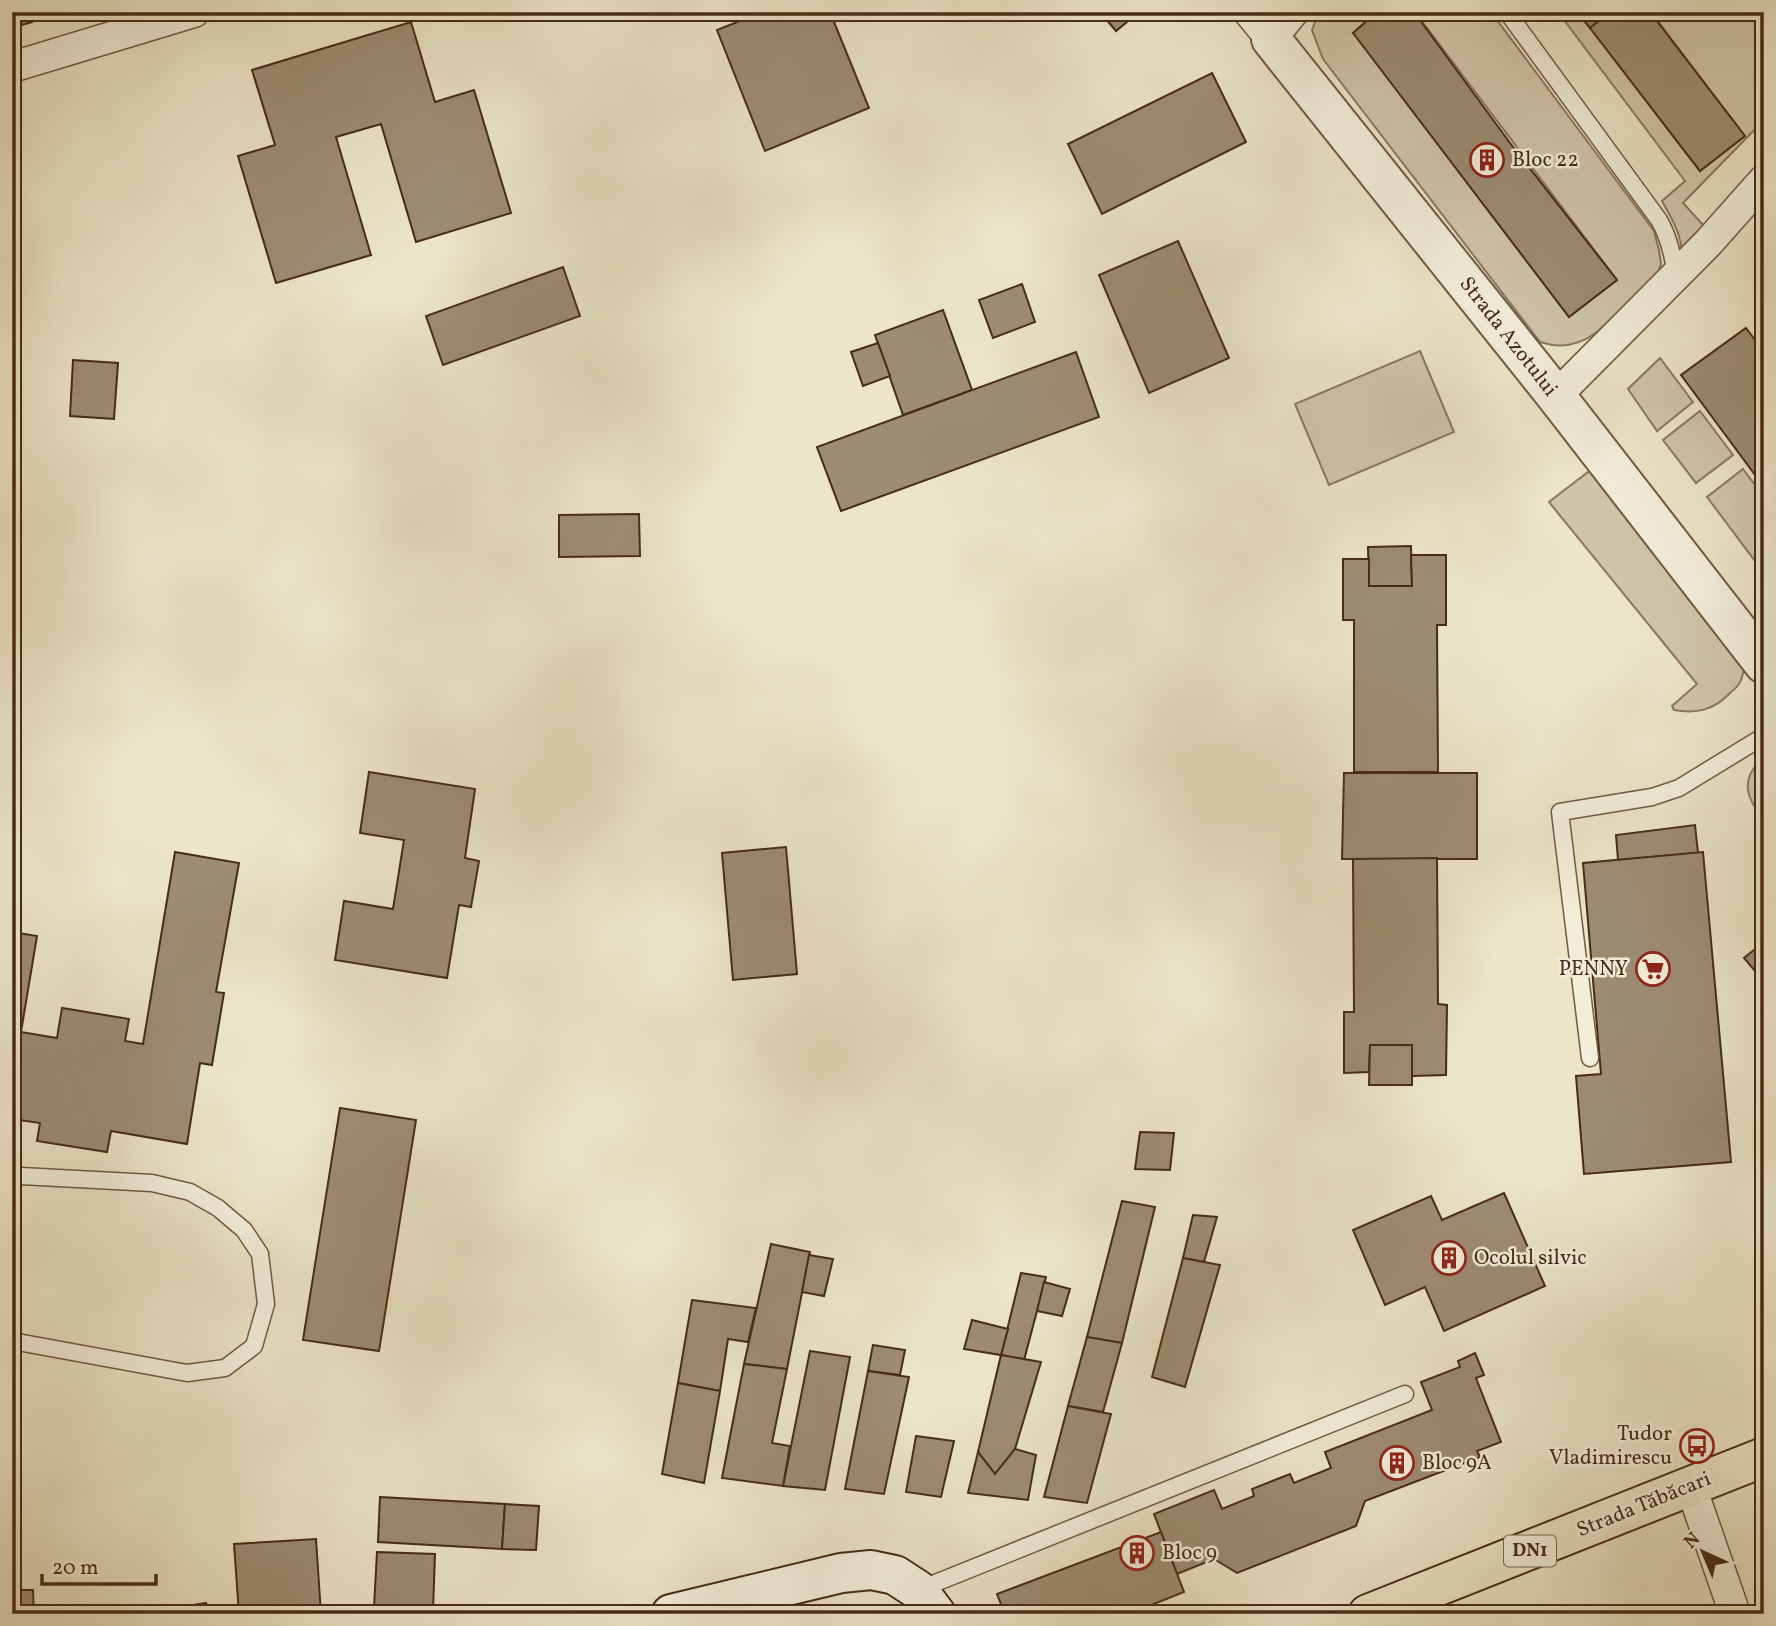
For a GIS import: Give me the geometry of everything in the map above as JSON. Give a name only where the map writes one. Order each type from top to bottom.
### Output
[{"type":"main road","name":"Strada Tăbăcari","points":[[1368,1614],[1764,1458]]},
{"type":"street","points":[[12,67],[194,12]]},
{"type":"street","name":"Strada Azotului","points":[[1271,21],[1556,397],[1764,664]]},
{"type":"street","points":[[1556,397],[1676,275],[1764,180]]},
{"type":"street","points":[[1691,1487],[1735,1614]]},
{"type":"street","points":[[671,1614],[841,1573],[871,1570],[895,1575],[927,1602]]},
{"type":"lane","points":[[1507,12],[1659,220],[1670,244],[1676,275]]},
{"type":"lane","points":[[1590,1058],[1560,812],[1652,797],[1679,788],[1764,736]]},
{"type":"lane","points":[[12,1179],[21,1176],[152,1183],[190,1192],[218,1208],[244,1230],[260,1254],[266,1304],[254,1346],[225,1368],[187,1373],[12,1341]]},
{"type":"lane","points":[[927,1602],[1405,1394]]},
{"type":"shaded area","points":[[1319,12],[1377,12],[1353,33],[1617,280],[1415,12],[1491,12],[1654,231],[1661,264],[1656,279],[1591,336],[1577,343],[1563,345],[1540,342],[1323,59],[1312,30]]},
{"type":"shaded area","points":[[1558,12],[1578,12],[1700,171],[1744,135],[1651,12],[1750,12],[1764,30],[1764,120],[1683,203],[1705,227],[1682,254],[1678,233],[1662,201],[1685,181]]},
{"type":"shaded area","points":[[1420,351],[1454,432],[1329,485],[1295,404]]},
{"type":"shaded area","points":[[1660,358],[1693,402],[1657,431],[1628,389]]},
{"type":"shaded area","points":[[1700,411],[1733,455],[1696,483],[1663,440]]},
{"type":"shaded area","points":[[1592,469],[1745,664],[1738,686],[1711,707],[1698,711],[1674,710],[1672,706],[1697,684],[1549,502]]},
{"type":"shaded area","points":[[1743,469],[1764,497],[1764,554],[1755,561],[1707,497]]},
{"type":"shaded area","points":[[1764,758],[1764,820],[1749,796],[1748,781],[1751,773]]},
{"type":"building","points":[[12,12],[29,12],[32,22],[12,28]]},
{"type":"building","points":[[762,12],[830,12],[869,108],[765,151],[717,30]]},
{"type":"building","points":[[1100,12],[1139,12],[1116,31]]},
{"type":"building","name":"Bloc 22","points":[[1377,12],[1414,12],[1510,143],[1617,280],[1569,317],[1353,33]]},
{"type":"building","points":[[1577,12],[1610,12],[1590,28]]},
{"type":"building","points":[[1610,12],[1650,12],[1745,136],[1700,171],[1590,28]]},
{"type":"building","points":[[411,22],[435,102],[474,90],[511,213],[416,242],[381,124],[336,137],[371,255],[276,283],[238,156],[275,145],[252,70]]},
{"type":"building","points":[[1212,73],[1246,142],[1102,214],[1068,144]]},
{"type":"building","points":[[1178,241],[1229,358],[1149,393],[1099,275]]},
{"type":"building","points":[[563,267],[580,316],[443,365],[426,316]]},
{"type":"building","points":[[1022,284],[1035,322],[993,338],[979,300]]},
{"type":"building","points":[[943,310],[972,390],[903,415],[875,335]]},
{"type":"building","points":[[1746,328],[1764,352],[1764,487],[1681,375]]},
{"type":"building","points":[[878,343],[890,376],[863,386],[851,352]]},
{"type":"building","points":[[1076,352],[1099,417],[841,511],[817,447]]},
{"type":"building","points":[[73,360],[118,363],[114,419],[70,416]]},
{"type":"building","points":[[639,514],[640,556],[559,557],[559,515]]},
{"type":"building","points":[[1411,546],[1412,586],[1369,586],[1368,547]]},
{"type":"building","points":[[1411,555],[1446,555],[1446,625],[1437,625],[1438,772],[1354,772],[1354,620],[1343,620],[1343,559],[1369,559],[1369,586],[1412,586]]},
{"type":"building","points":[[369,772],[475,789],[465,858],[479,861],[471,907],[459,905],[447,978],[335,960],[344,901],[393,909],[404,840],[360,833]]},
{"type":"building","points":[[1344,773],[1477,773],[1477,859],[1342,859]]},
{"type":"building","points":[[1695,825],[1698,853],[1618,860],[1616,835]]},
{"type":"building","points":[[786,847],[797,974],[733,980],[722,853]]},
{"type":"building","points":[[175,852],[239,863],[216,992],[224,993],[212,1065],[200,1063],[187,1144],[111,1131],[107,1152],[37,1141],[40,1123],[12,1119],[12,932],[37,936],[21,1032],[57,1038],[62,1008],[129,1019],[125,1041],[143,1044]]},
{"type":"building","name":"PENNY","points":[[1703,852],[1731,1162],[1584,1174],[1576,1076],[1601,1074],[1583,863]]},
{"type":"building","points":[[1437,858],[1438,1004],[1447,1005],[1446,1075],[1412,1076],[1412,1045],[1370,1045],[1369,1072],[1344,1073],[1344,1012],[1354,1012],[1353,859]]},
{"type":"building","points":[[1764,942],[1764,982],[1744,958]]},
{"type":"building","points":[[1370,1045],[1412,1045],[1412,1085],[1369,1085]]},
{"type":"building","points":[[340,1108],[416,1120],[379,1351],[303,1340]]},
{"type":"building","points":[[1140,1132],[1174,1133],[1170,1170],[1135,1169]]},
{"type":"building","name":"Ocolul silvic","points":[[1504,1193],[1545,1286],[1444,1331],[1425,1287],[1385,1305],[1353,1230],[1431,1196],[1442,1220]]},
{"type":"building","points":[[1122,1201],[1155,1207],[1122,1343],[1087,1337]]},
{"type":"building","points":[[1193,1215],[1217,1217],[1204,1262],[1183,1258]]},
{"type":"building","points":[[771,1244],[810,1252],[787,1369],[744,1364]]},
{"type":"building","points":[[809,1255],[833,1259],[824,1296],[802,1292]]},
{"type":"building","points":[[1183,1258],[1220,1265],[1185,1387],[1152,1377]]},
{"type":"building","points":[[1021,1273],[1046,1277],[1024,1360],[1001,1355]]},
{"type":"building","points":[[1044,1282],[1070,1289],[1062,1316],[1037,1311]]},
{"type":"building","points":[[692,1300],[756,1308],[748,1342],[728,1339],[720,1391],[678,1383]]},
{"type":"building","points":[[972,1320],[1008,1329],[1001,1355],[964,1349]]},
{"type":"building","points":[[1087,1337],[1122,1343],[1103,1412],[1068,1406]]},
{"type":"building","points":[[873,1345],[905,1350],[900,1375],[868,1371]]},
{"type":"building","points":[[810,1351],[850,1357],[825,1490],[783,1486]]},
{"type":"building","name":"Bloc 9A","points":[[1475,1353],[1484,1375],[1476,1378],[1501,1442],[1477,1451],[1480,1457],[1365,1501],[1356,1526],[1237,1573],[1214,1559],[1177,1574],[1154,1514],[1214,1490],[1222,1509],[1254,1496],[1252,1489],[1290,1474],[1294,1483],[1331,1468],[1325,1452],[1432,1410],[1421,1382],[1460,1367],[1458,1361]]},
{"type":"building","points":[[1001,1355],[1041,1362],[1015,1449],[995,1474],[978,1452]]},
{"type":"building","points":[[744,1364],[787,1369],[772,1443],[790,1446],[783,1486],[722,1478]]},
{"type":"building","points":[[868,1371],[909,1377],[884,1494],[845,1489]]},
{"type":"building","points":[[678,1383],[720,1391],[704,1483],[662,1474]]},
{"type":"building","points":[[1068,1406],[1111,1414],[1087,1503],[1044,1497]]},
{"type":"building","points":[[916,1436],[954,1441],[941,1497],[906,1492]]},
{"type":"building","points":[[1015,1449],[1036,1455],[1028,1500],[968,1493],[978,1452],[995,1474]]},
{"type":"building","points":[[380,1497],[505,1504],[502,1549],[378,1542]]},
{"type":"building","points":[[505,1504],[539,1506],[536,1550],[502,1549]]},
{"type":"building","name":"Bloc 9","points":[[1161,1532],[1184,1592],[1129,1614],[1005,1614],[997,1594]]},
{"type":"building","points":[[316,1539],[321,1614],[239,1614],[234,1544]]},
{"type":"building","points":[[377,1552],[435,1554],[433,1611],[374,1608]]},
{"type":"building","points":[[12,1590],[33,1590],[34,1614],[12,1614]]},
{"type":"building","points":[[206,1603],[208,1614],[168,1614],[168,1609]]},
{"type":"building","points":[[1635,1606],[1638,1614],[1614,1614]]},
{"type":"place","name":"Bloc 22","points":[[1487,160]]},
{"type":"place","name":"PENNY","points":[[1653,969]]},
{"type":"place","name":"Ocolul silvic","points":[[1449,1258]]},
{"type":"place","name":"Tudor Vladimirescu","points":[[1697,1446]]},
{"type":"place","name":"Bloc 9A","points":[[1397,1463]]},
{"type":"place","name":"Bloc 9","points":[[1137,1553]]}]
